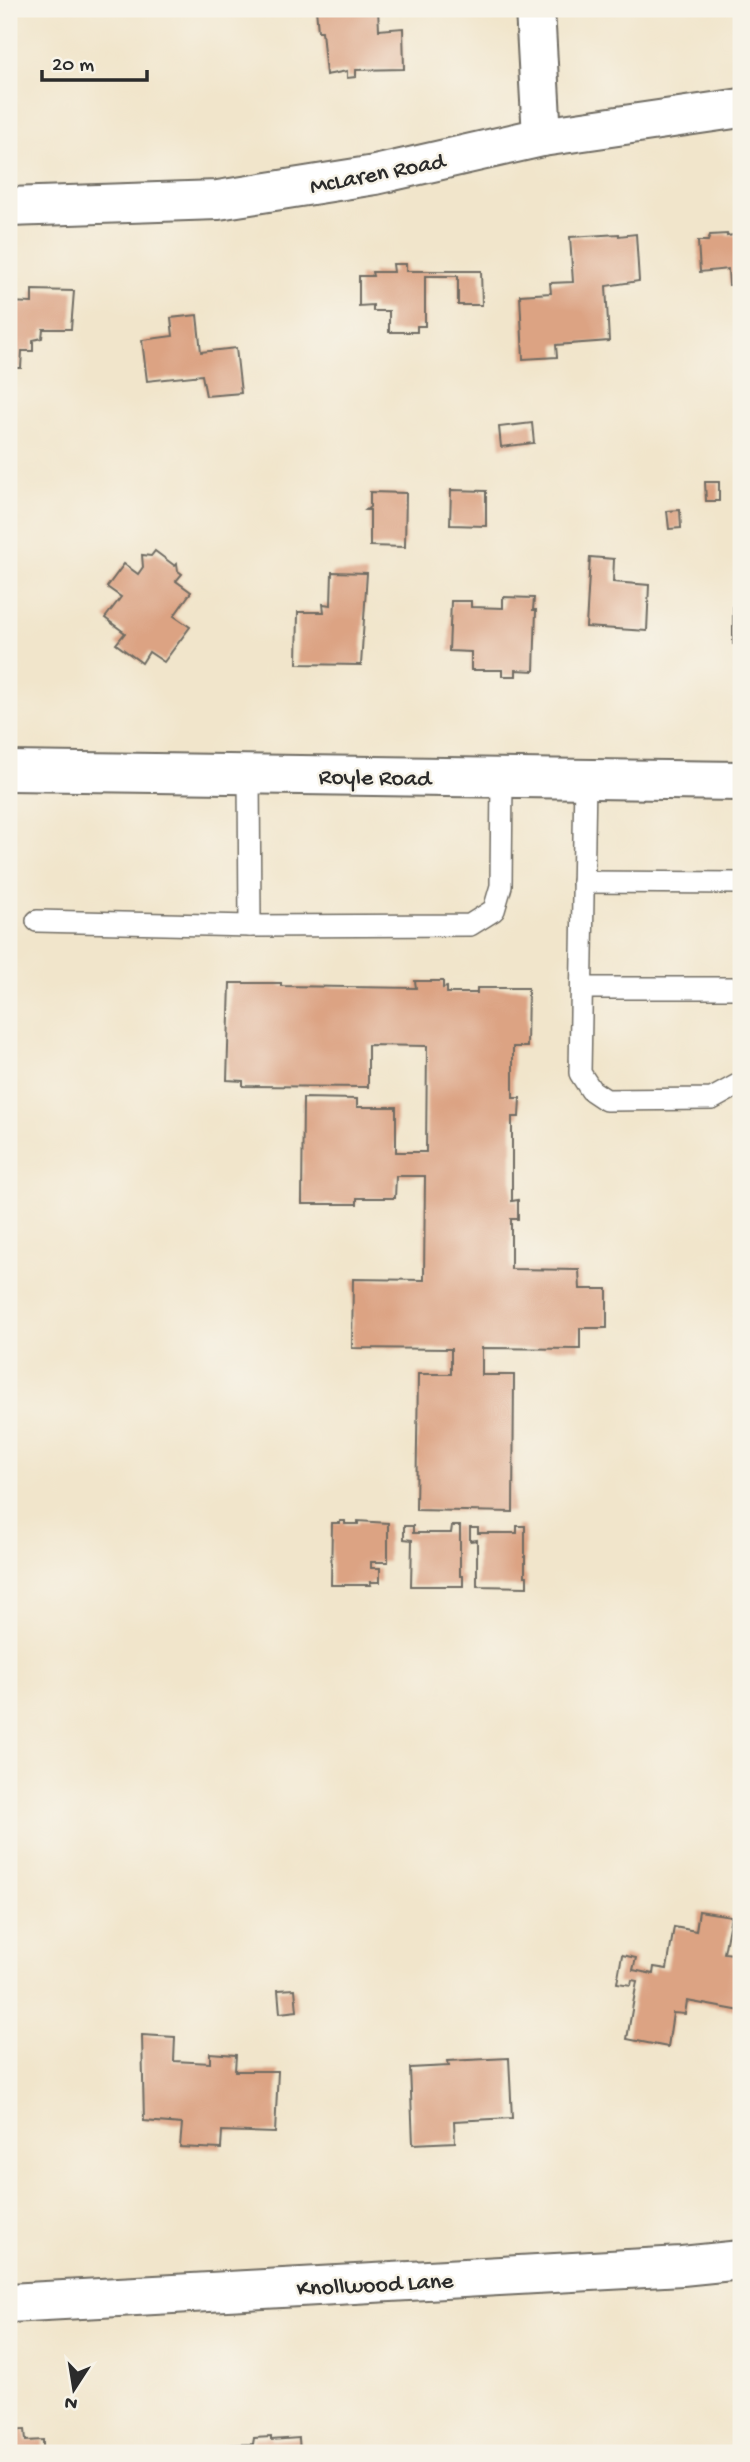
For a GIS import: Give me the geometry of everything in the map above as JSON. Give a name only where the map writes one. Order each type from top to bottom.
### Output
[{"type":"street","points":[[535,9],[542,137]]},
{"type":"street","name":"McLaren Road","points":[[9,206],[218,200],[375,175],[542,137],[741,108]]},
{"type":"street","name":"Royle Road","points":[[9,771],[741,781]]},
{"type":"street","name":"Knollwood Lane","points":[[9,2304],[682,2266],[741,2260]]},
{"type":"lane","points":[[249,774],[250,926]]},
{"type":"lane","points":[[37,921],[250,926],[470,925],[494,910],[501,886],[502,778]]},
{"type":"lane","points":[[585,779],[580,1073],[592,1090],[606,1100],[712,1098],[741,1083]]},
{"type":"lane","points":[[583,881],[741,883]]},
{"type":"lane","points":[[582,988],[741,988]]},
{"type":"building","points":[[316,9],[378,9],[379,30],[403,28],[404,69],[356,70],[356,77],[347,78],[347,71],[326,75],[322,31],[318,31]]},
{"type":"building","points":[[636,234],[639,281],[606,286],[609,341],[556,345],[557,357],[523,359],[520,295],[551,293],[550,283],[573,282],[570,237]]},
{"type":"building","points":[[741,234],[741,285],[729,285],[728,269],[700,272],[698,241],[708,241],[710,235]]},
{"type":"building","points":[[393,264],[406,264],[406,271],[481,271],[482,305],[458,305],[458,276],[425,276],[425,326],[417,326],[417,332],[389,332],[389,311],[373,311],[373,305],[359,306],[359,276],[373,276],[372,272],[394,272]]},
{"type":"building","points":[[32,290],[74,291],[71,329],[43,329],[42,338],[33,340],[33,351],[22,351],[21,368],[9,368],[9,302],[32,303]]},
{"type":"building","points":[[197,315],[201,352],[236,348],[241,393],[206,396],[202,375],[147,381],[142,340],[173,336],[171,318]]},
{"type":"building","points":[[532,423],[534,443],[501,447],[499,427]]},
{"type":"building","points":[[705,482],[719,482],[719,501],[706,501]]},
{"type":"building","points":[[451,490],[486,491],[486,526],[450,525]]},
{"type":"building","points":[[370,492],[406,493],[405,547],[370,546],[370,510],[366,510],[370,507]]},
{"type":"building","points":[[680,510],[681,528],[669,529],[667,511]]},
{"type":"building","points":[[155,551],[175,566],[177,564],[178,571],[182,574],[176,581],[191,592],[174,616],[190,627],[164,662],[149,652],[142,663],[116,644],[125,633],[105,618],[121,597],[107,587],[124,564],[138,574],[143,567],[142,555],[151,556]]},
{"type":"building","points":[[590,557],[614,559],[613,582],[649,585],[647,631],[586,627]]},
{"type":"building","points":[[332,572],[367,573],[361,665],[297,664],[298,612],[324,612],[323,604],[331,605]]},
{"type":"building","points":[[733,592],[741,592],[741,644],[733,644]]},
{"type":"building","points":[[503,597],[534,598],[534,671],[516,670],[516,676],[502,676],[502,670],[471,670],[471,652],[449,651],[451,601],[471,601],[471,607],[503,608]]},
{"type":"building","points":[[415,981],[443,981],[443,988],[447,987],[447,993],[477,993],[477,988],[528,988],[527,1047],[513,1047],[513,1098],[520,1098],[519,1117],[512,1117],[512,1201],[518,1200],[518,1219],[511,1219],[511,1269],[579,1270],[580,1289],[607,1289],[607,1328],[580,1328],[580,1349],[482,1348],[482,1375],[514,1375],[513,1512],[416,1510],[418,1374],[451,1374],[451,1349],[352,1348],[353,1279],[424,1280],[425,1176],[396,1176],[395,1198],[357,1198],[357,1204],[302,1204],[303,1098],[357,1099],[357,1107],[396,1107],[396,1152],[426,1152],[427,1046],[368,1045],[368,1087],[243,1086],[243,1081],[227,1080],[230,983],[416,988]]},
{"type":"building","points":[[345,1521],[345,1524],[358,1524],[358,1521],[388,1523],[388,1562],[371,1562],[371,1568],[380,1568],[380,1582],[370,1582],[371,1585],[331,1585],[332,1523]]},
{"type":"building","points":[[404,1526],[413,1526],[413,1533],[451,1533],[452,1526],[460,1526],[460,1576],[463,1576],[463,1586],[411,1586],[412,1540],[404,1539]]},
{"type":"building","points":[[517,1526],[525,1526],[527,1587],[477,1586],[477,1540],[470,1541],[470,1528],[478,1528],[478,1533],[517,1533]]},
{"type":"building","points":[[699,1911],[731,1916],[724,1953],[741,1955],[741,2011],[687,2001],[685,2014],[673,2013],[668,2047],[627,2039],[637,1981],[632,1980],[631,1985],[617,1983],[622,1955],[636,1958],[633,1970],[653,1974],[654,1967],[667,1969],[674,1927],[696,1931]]},
{"type":"building","points":[[295,1989],[297,2011],[280,2013],[278,1990]]},
{"type":"building","points":[[142,2035],[175,2037],[174,2061],[210,2063],[210,2053],[236,2055],[235,2071],[278,2071],[275,2133],[222,2131],[221,2149],[180,2147],[182,2124],[144,2121]]},
{"type":"building","points":[[509,2058],[512,2118],[454,2121],[455,2142],[413,2144],[410,2068],[449,2066],[448,2061]]},
{"type":"building","points":[[25,2429],[26,2441],[43,2440],[43,2453],[9,2453],[9,2430]]},
{"type":"building","points":[[271,2437],[271,2440],[299,2438],[300,2453],[230,2453],[229,2445],[253,2444],[254,2438]]}]
